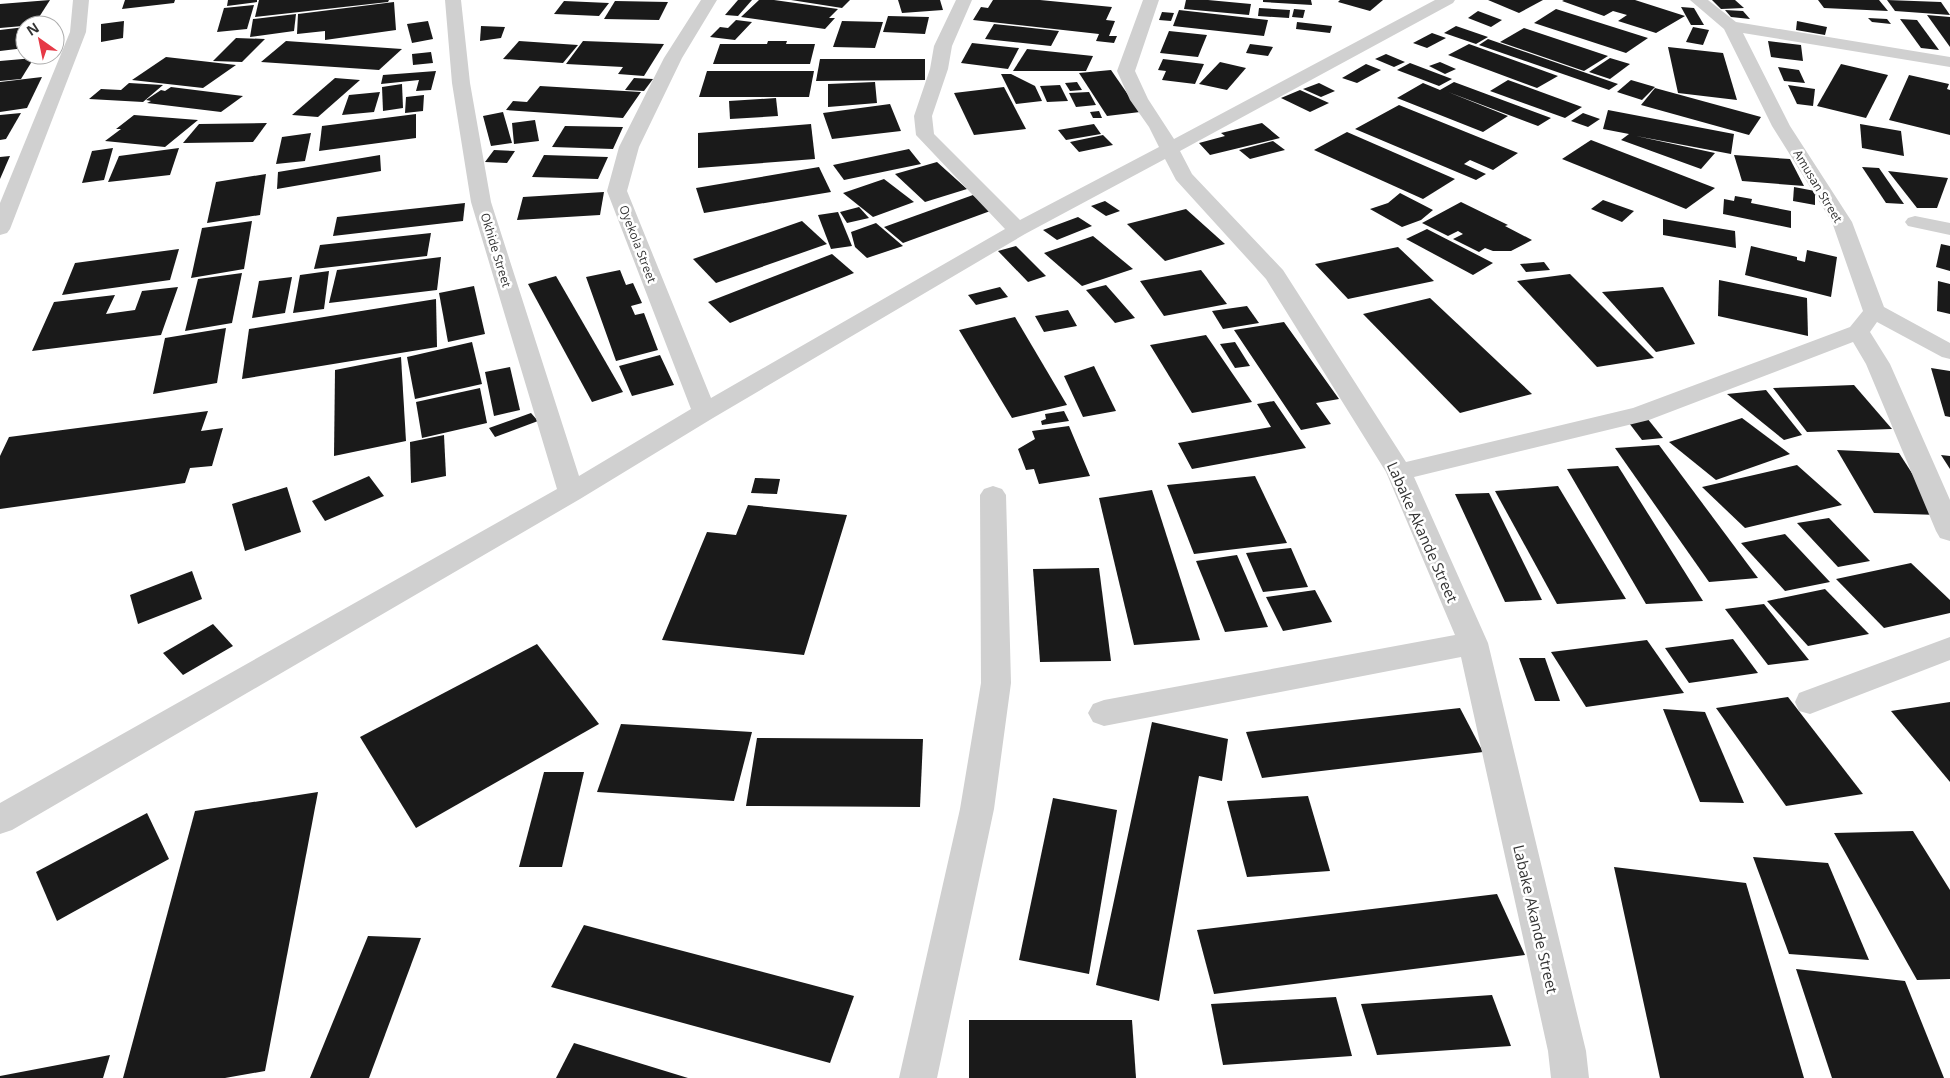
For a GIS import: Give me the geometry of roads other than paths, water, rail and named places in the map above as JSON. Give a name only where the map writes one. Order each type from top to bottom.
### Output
[{"type":"street","points":[[0,229],[78,32],[81,0]]},
{"type":"street","name":"Oyekola Street","points":[[704,412],[617,191],[629,146],[673,58],[709,0]]},
{"type":"street","points":[[964,0],[943,46],[939,69],[924,116],[925,135],[1018,230]]},
{"type":"street","name":"Labake Akande Street","points":[[1150,0],[1126,72],[1139,100],[1158,126],[1184,176],[1275,275],[1399,472],[1473,644],[1567,1051],[1570,1078]]},
{"type":"street","points":[[0,820],[571,493],[704,412],[1018,230],[1447,0]]},
{"type":"street","name":"Amusan Street","points":[[1698,0],[1731,26],[1781,126],[1842,222],[1874,311]]},
{"type":"street","name":"Okhide Street","points":[[455,1],[461,83],[481,202],[571,493]]},
{"type":"street","points":[[1731,26],[1950,62]]},
{"type":"street","points":[[1915,222],[1950,229]]},
{"type":"street","points":[[1399,472],[1640,414],[1858,332],[1874,311],[1950,352]]},
{"type":"street","points":[[1858,332],[1878,364],[1950,531]]},
{"type":"street","points":[[918,1078],[977,808],[996,683],[993,495]]},
{"type":"street","points":[[1104,713],[1473,644]]},
{"type":"street","points":[[1810,702],[1950,648]]}]
